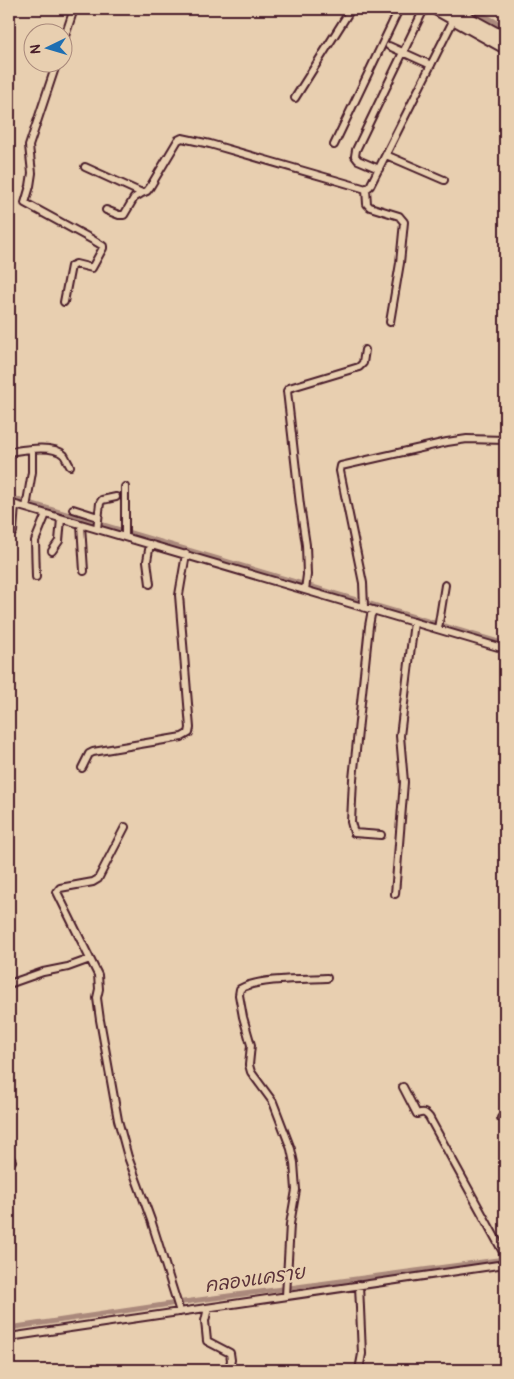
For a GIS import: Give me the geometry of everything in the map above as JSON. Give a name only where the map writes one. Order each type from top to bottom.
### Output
[{"type":"main road","points":[[435,9],[453,14],[505,38]]},
{"type":"main road","points":[[453,14],[505,48]]},
{"type":"street","points":[[70,22],[74,9]]},
{"type":"street","points":[[295,98],[351,9]]},
{"type":"street","points":[[334,145],[399,9]]},
{"type":"street","points":[[379,169],[358,160],[355,156],[356,150],[424,9]]},
{"type":"street","points":[[366,189],[370,186],[379,169],[431,65],[453,14]]},
{"type":"street","points":[[389,46],[431,65]]},
{"type":"street","points":[[54,72],[29,146],[32,173],[25,203],[103,246],[92,268],[76,264],[71,266],[64,302]]},
{"type":"street","points":[[106,210],[124,215],[134,198],[150,187],[178,140],[182,138],[218,146],[366,189]]},
{"type":"street","points":[[386,155],[444,180]]},
{"type":"street","points":[[85,167],[142,193]]},
{"type":"street","points":[[366,189],[367,204],[370,207],[399,216],[404,222],[400,263],[390,322]]},
{"type":"street","points":[[305,586],[307,575],[306,545],[286,391],[289,388],[359,367],[363,363],[365,350]]},
{"type":"street","points":[[365,603],[340,471],[341,466],[447,442],[467,439],[505,440]]},
{"type":"street","points":[[9,452],[43,448],[64,455],[70,466]]},
{"type":"street","points":[[26,504],[32,472],[32,450]]},
{"type":"street","points":[[125,487],[125,537]]},
{"type":"street","points":[[97,529],[98,507],[102,500],[116,497]]},
{"type":"street","points":[[12,532],[12,504],[26,504],[46,514],[97,529],[365,603],[374,610],[414,622],[439,625],[505,649]]},
{"type":"street","points":[[73,510],[98,517]]},
{"type":"street","points":[[36,576],[35,541],[46,514]]},
{"type":"street","points":[[52,551],[59,541],[61,518]]},
{"type":"street","points":[[81,524],[84,571]]},
{"type":"street","points":[[150,544],[147,561],[150,584]]},
{"type":"street","points":[[82,768],[89,754],[93,752],[182,737],[189,733],[179,595],[186,554]]},
{"type":"street","points":[[439,625],[445,586]]},
{"type":"street","points":[[374,610],[369,626],[353,779],[351,822],[354,833],[381,835]]},
{"type":"street","points":[[395,894],[404,782],[400,736],[414,622]]},
{"type":"street","points":[[125,826],[98,879],[93,882],[60,888],[57,892],[98,975],[100,1020],[120,1127],[128,1157],[151,1220],[179,1310]]},
{"type":"street","points":[[9,984],[90,959]]},
{"type":"street","points":[[286,1293],[285,1283],[291,1216],[296,1190],[294,1163],[274,1102],[252,1072],[250,1065],[251,1045],[239,995],[240,989],[246,985],[259,982],[327,978]]},
{"type":"street","points":[[9,1337],[179,1310],[208,1308],[286,1293],[359,1285],[505,1262],[503,1252],[429,1117],[426,1113],[422,1112],[417,1114],[403,1087]]},
{"type":"street","points":[[359,1285],[362,1354],[359,1370]]},
{"type":"street","points":[[208,1308],[205,1321],[207,1341],[230,1352],[231,1360],[228,1370]]},
{"type":"waterway","points":[[472,9],[505,27]]},
{"type":"waterway","points":[[9,497],[505,644]]},
{"type":"waterway","name":"คลองเเคราย","points":[[9,1328],[184,1302],[505,1259]]}]
